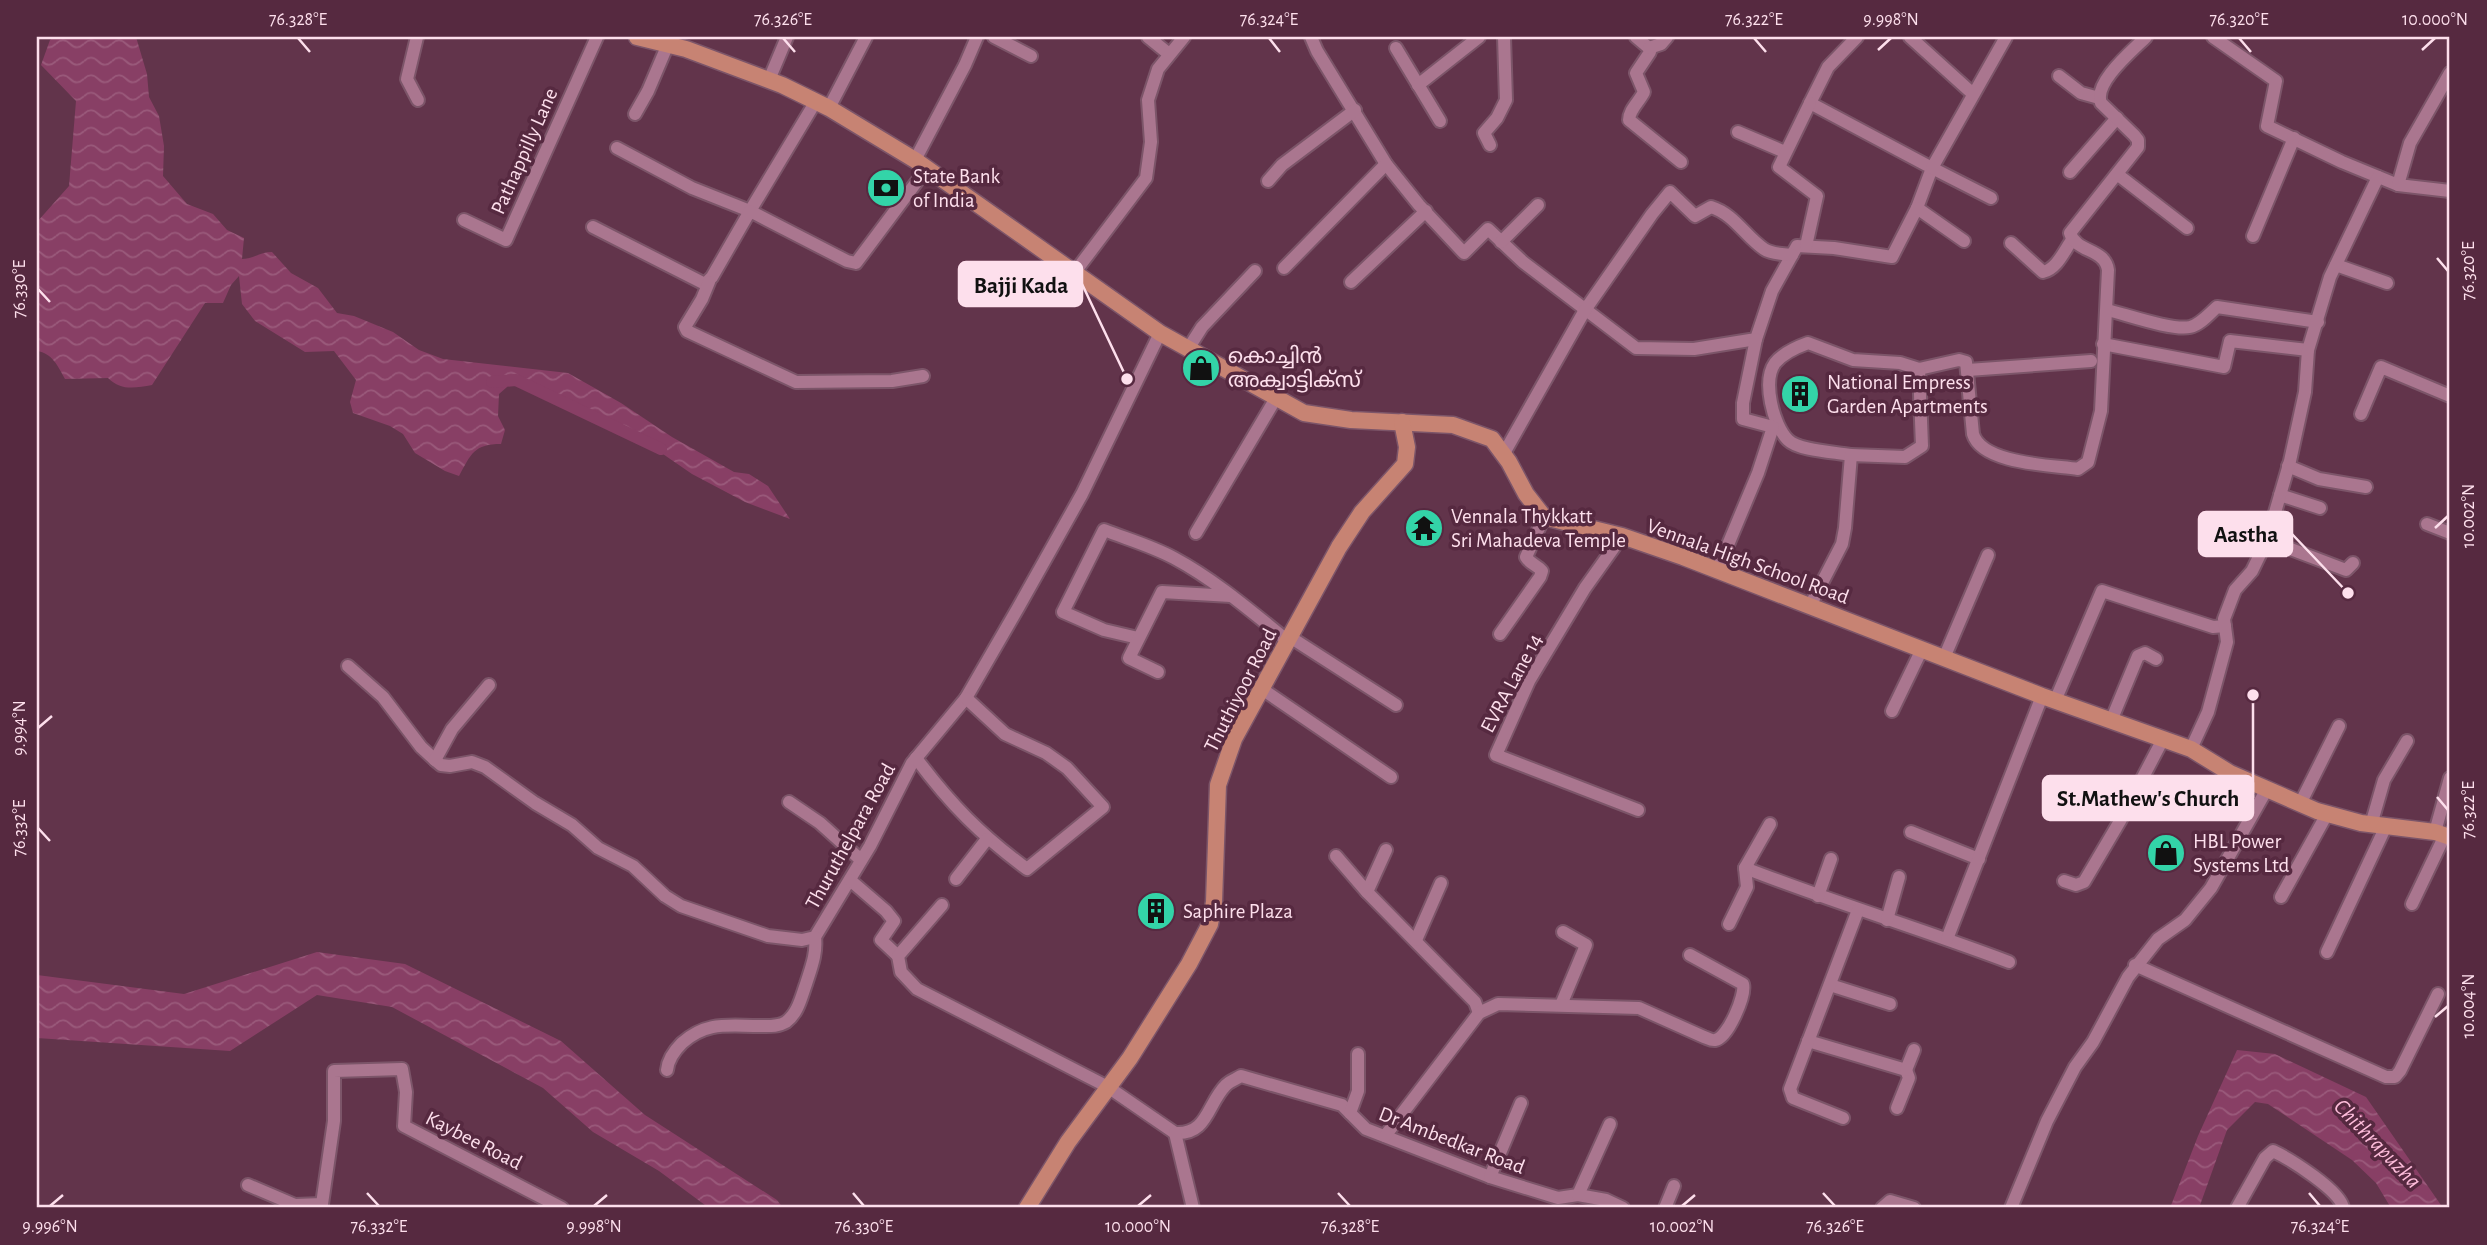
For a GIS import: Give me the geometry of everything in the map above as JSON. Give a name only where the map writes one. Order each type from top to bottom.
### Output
[{"type":"main road","points":[[637,37],[668,44],[687,43],[822,104],[921,164],[1160,333],[1304,414],[1351,420],[1453,425],[1492,439],[1526,494],[1544,517]]},
{"type":"main road","name":"Thuthiyoor Road","points":[[1027,1208],[1068,1142],[1130,1058],[1189,964],[1210,924],[1214,902],[1218,785],[1234,739],[1339,547],[1362,512],[1405,464],[1408,447],[1402,422]]},
{"type":"main road","name":"Vennala High School Road","points":[[1544,517],[1622,536],[2048,699],[2191,749],[2230,773],[2327,814],[2444,835]]},
{"type":"street","points":[[416,37],[407,79],[418,100]]},
{"type":"street","name":"Pathappilly Lane","points":[[464,220],[506,240],[597,37]]},
{"type":"street","points":[[769,79],[787,37]]},
{"type":"street","points":[[866,37],[750,211],[685,327],[687,331],[796,382],[892,381],[923,376]]},
{"type":"street","points":[[617,148],[692,188],[750,211],[847,261],[856,263],[921,164],[976,37]]},
{"type":"street","points":[[994,37],[1031,56]]},
{"type":"street","points":[[1148,37],[1169,54]]},
{"type":"street","points":[[1075,272],[1146,178],[1151,142],[1148,100],[1158,69],[1184,37]]},
{"type":"street","points":[[1311,37],[1386,164],[1464,253],[1488,229],[1523,262],[1636,348],[1694,349],[1756,339]]},
{"type":"street","points":[[1418,85],[1479,37]]},
{"type":"street","points":[[1490,145],[1485,133],[1506,100],[1504,37]]},
{"type":"street","points":[[1636,37],[1649,48]]},
{"type":"street","points":[[1649,48],[1661,44],[1667,37]]},
{"type":"street","points":[[1806,246],[1817,196],[1779,167],[1828,67],[1857,37]]},
{"type":"street","points":[[1910,37],[1973,94]]},
{"type":"street","points":[[1717,571],[1758,473],[1773,427],[1742,419],[1756,339],[1772,291],[1797,246],[1892,257],[1917,208],[1932,168],[2006,37]]},
{"type":"street","points":[[1919,369],[1922,446],[1905,457],[1851,455],[1807,448],[1788,441],[1774,415],[1769,384],[1774,363],[1793,348],[1808,342],[1853,360],[1900,363],[1919,369],[1959,360],[1966,362],[1973,434],[1982,448],[2005,458],[2077,469],[2088,462],[2101,411],[2107,263],[2072,240],[2070,233],[2138,147],[2138,140],[2101,103],[2099,97],[2102,84],[2146,37]]},
{"type":"street","points":[[2213,37],[2276,81],[2267,126],[2398,185],[2450,191]]},
{"type":"street","points":[[635,114],[668,44]]},
{"type":"street","points":[[1396,48],[1440,121]]},
{"type":"street","points":[[1649,48],[1650,52],[1636,73],[1644,92],[1629,113],[1629,120],[1681,162]]},
{"type":"street","points":[[2398,185],[2410,143],[2450,73]]},
{"type":"street","points":[[2059,76],[2081,93],[2099,97]]},
{"type":"street","points":[[1810,103],[1991,198]]},
{"type":"street","points":[[1268,181],[1282,165],[1355,110]]},
{"type":"street","points":[[2070,172],[2117,118]]},
{"type":"street","points":[[1738,131],[1785,152]]},
{"type":"street","points":[[2253,236],[2294,138]]},
{"type":"street","points":[[1284,268],[1386,164]]},
{"type":"street","points":[[2117,174],[2187,228]]},
{"type":"street","points":[[2191,749],[2208,712],[2227,642],[2224,619],[2235,590],[2252,572],[2267,540],[2305,391],[2308,350],[2330,277],[2378,177]]},
{"type":"street","points":[[1503,455],[1585,310],[1652,214],[1671,192],[1695,216],[1710,207],[1715,208],[1733,219],[1767,251],[1792,255]]},
{"type":"street","points":[[1501,242],[1538,205]]},
{"type":"street","points":[[1917,208],[1965,241]]},
{"type":"street","points":[[1351,282],[1426,211]]},
{"type":"street","points":[[593,227],[694,280],[705,284],[709,282]]},
{"type":"street","points":[[2011,243],[2043,272],[2050,271],[2055,266],[2072,240]]},
{"type":"street","points":[[2336,265],[2388,283]]},
{"type":"street","points":[[1188,349],[1202,327],[1255,271]]},
{"type":"street","points":[[2107,310],[2171,326],[2190,327],[2217,307],[2318,322]]},
{"type":"street","name":"Thuruthelpara Road","points":[[435,760],[441,765],[472,762],[485,767],[535,803],[572,825],[598,848],[633,866],[681,906],[768,936],[802,940],[815,937],[850,880],[916,758],[966,698],[1082,494],[1160,333]]},
{"type":"street","points":[[2103,344],[2224,367],[2230,341],[2308,350]]},
{"type":"street","points":[[1968,370],[2091,361]]},
{"type":"street","points":[[2361,414],[2381,367],[2450,396]]},
{"type":"street","points":[[1196,533],[1276,398]]},
{"type":"street","points":[[1810,606],[1842,544],[1851,455]]},
{"type":"street","points":[[2288,466],[2319,479],[2366,487]]},
{"type":"street","points":[[2280,495],[2320,508]]},
{"type":"street","points":[[1500,634],[1540,577],[1542,571],[1539,567],[1529,563],[1525,557],[1544,517]]},
{"type":"street","points":[[2427,524],[2450,533]]},
{"type":"street","points":[[1138,638],[1104,630],[1063,612],[1104,530],[1155,549],[1198,573],[1289,639],[1396,705]]},
{"type":"street","name":"EVRA Lane 14","points":[[1622,536],[1585,588],[1529,681],[1496,755],[1637,810]]},
{"type":"street","points":[[2267,540],[2346,570],[2353,563]]},
{"type":"street","points":[[1944,658],[1988,555]]},
{"type":"street","points":[[1191,594],[1198,573]]},
{"type":"street","points":[[1947,939],[2048,699],[2102,591],[2213,627],[2225,626]]},
{"type":"street","points":[[1158,673],[1129,658],[1162,592],[1231,596]]},
{"type":"street","points":[[1892,711],[1922,649]]},
{"type":"street","points":[[2111,721],[2140,653],[2156,659]]},
{"type":"street","points":[[348,666],[383,697],[416,742],[435,760],[452,729],[489,685]]},
{"type":"street","points":[[1262,689],[1391,777]]},
{"type":"street","points":[[916,758],[942,794],[987,839],[1027,869],[1103,807],[1067,768],[1046,753],[1005,734],[966,698]]},
{"type":"street","points":[[2300,804],[2339,726]]},
{"type":"street","points":[[2064,881],[2076,885],[2084,882],[2163,739]]},
{"type":"street","points":[[2327,952],[2378,825],[2384,780],[2407,741]]},
{"type":"street","points":[[2412,904],[2444,835],[2450,778]]},
{"type":"street","points":[[2011,1208],[2047,1121],[2075,1067],[2093,1042],[2135,965],[2158,939],[2185,920],[2211,888],[2267,789]]},
{"type":"street","points":[[789,802],[820,823],[861,860]]},
{"type":"street","points":[[2281,897],[2327,814]]},
{"type":"street","points":[[1729,924],[1747,887],[1745,868],[1770,824]]},
{"type":"street","points":[[1911,832],[1979,859]]},
{"type":"street","points":[[956,879],[987,839]]},
{"type":"street","points":[[1367,892],[1386,850]]},
{"type":"street","points":[[1336,856],[1367,892],[1475,1002],[1479,1013]]},
{"type":"street","points":[[1818,896],[1831,859]]},
{"type":"street","points":[[1745,868],[2010,962]]},
{"type":"street","points":[[1887,920],[1899,877]]},
{"type":"street","points":[[850,880],[894,921],[881,940],[898,956],[901,972],[917,989],[1108,1087],[1175,1133],[1193,1208]]},
{"type":"street","points":[[1416,940],[1441,883]]},
{"type":"street","points":[[898,956],[942,905]]},
{"type":"street","points":[[1843,1118],[1793,1098],[1790,1089],[1858,910]]},
{"type":"street","points":[[1561,1005],[1586,945],[1563,932]]},
{"type":"street","points":[[667,1070],[668,1060],[680,1045],[698,1030],[716,1026],[772,1026],[783,1024],[791,1018],[800,1003],[816,950],[815,937]]},
{"type":"street","points":[[1385,1136],[1479,1013],[1498,1004],[1639,1008],[1713,1041],[1718,1040],[1728,1029],[1745,989],[1740,981],[1690,955]]},
{"type":"street","points":[[2135,965],[2386,1077],[2395,1077],[2400,1071],[2438,994]]},
{"type":"street","points":[[1830,985],[1890,1004]]},
{"type":"street","points":[[1808,1041],[1906,1070]]},
{"type":"street","points":[[1898,1108],[1909,1078],[1906,1070],[1914,1050]]},
{"type":"street","points":[[1350,1113],[1358,1091],[1358,1055]]},
{"type":"street","name":"Kaybee Road","points":[[294,1207],[322,1204],[334,1121],[334,1071],[402,1069],[406,1092],[404,1126],[562,1208]]},
{"type":"street","name":"Dr Ambedkar Road","points":[[1175,1133],[1187,1134],[1198,1129],[1226,1084],[1241,1076],[1342,1105],[1366,1129],[1490,1177],[1558,1198],[1578,1195],[1606,1200],[1623,1208]]},
{"type":"street","points":[[1490,1177],[1521,1103]]},
{"type":"street","points":[[1578,1195],[1610,1124]]},
{"type":"street","points":[[2237,1208],[2265,1158],[2273,1151],[2333,1191],[2342,1201],[2343,1208]]},
{"type":"street","points":[[248,1185],[294,1207]]},
{"type":"street","points":[[1665,1208],[1674,1186]]},
{"type":"street","points":[[1882,1208],[1890,1201],[1914,1208]]},
{"type":"water","points":[[54,37],[136,37],[147,74],[149,97],[159,116],[164,146],[163,176],[187,204],[213,214],[227,230],[244,238],[242,259],[272,252],[291,273],[318,288],[337,313],[354,316],[393,332],[419,350],[443,359],[568,373],[621,403],[672,437],[734,472],[749,474],[768,486],[790,519],[745,502],[692,474],[644,441],[524,381],[518,375],[509,377],[507,387],[499,394],[498,416],[505,430],[501,444],[479,448],[459,476],[445,471],[415,453],[403,434],[390,426],[353,413],[350,402],[356,380],[334,351],[305,352],[255,321],[242,304],[239,276],[231,285],[223,303],[205,303],[152,385],[128,388],[108,378],[65,379],[51,357],[37,351],[37,222],[69,186],[76,101],[41,65],[50,40]]},
{"type":"water","points":[[317,952],[405,964],[561,1041],[645,1115],[777,1200],[783,1208],[709,1208],[659,1171],[593,1132],[543,1088],[392,1007],[317,995],[230,1051],[37,1038],[37,975],[184,994]]},
{"type":"water","name":"Chithrapuzha","points":[[2237,1050],[2275,1054],[2366,1097],[2443,1208],[2391,1208],[2376,1183],[2352,1160],[2268,1104],[2255,1102],[2227,1130],[2199,1208],[2170,1208],[2198,1136]]},
{"type":"waterway","points":[[492,382],[516,380],[661,449]]},
{"type":"place","name":"State Bank of India","points":[[886,188]]},
{"type":"place","name":"കൊച്ചിൻ അക്വാട്ടിക്സ്","points":[[1201,368]]},
{"type":"place","name":"Bajji Kada","points":[[1127,379]]},
{"type":"place","name":"National Empress Garden Apartments","points":[[1800,394]]},
{"type":"place","name":"Vennala Thykkatt Sri Mahadeva Temple","points":[[1424,528]]},
{"type":"place","name":"Aastha","points":[[2348,593]]},
{"type":"place","name":"St.Mathew's Church","points":[[2253,695]]},
{"type":"place","name":"HBL Power Systems Ltd","points":[[2166,853]]},
{"type":"place","name":"Saphire Plaza","points":[[1156,911]]}]
